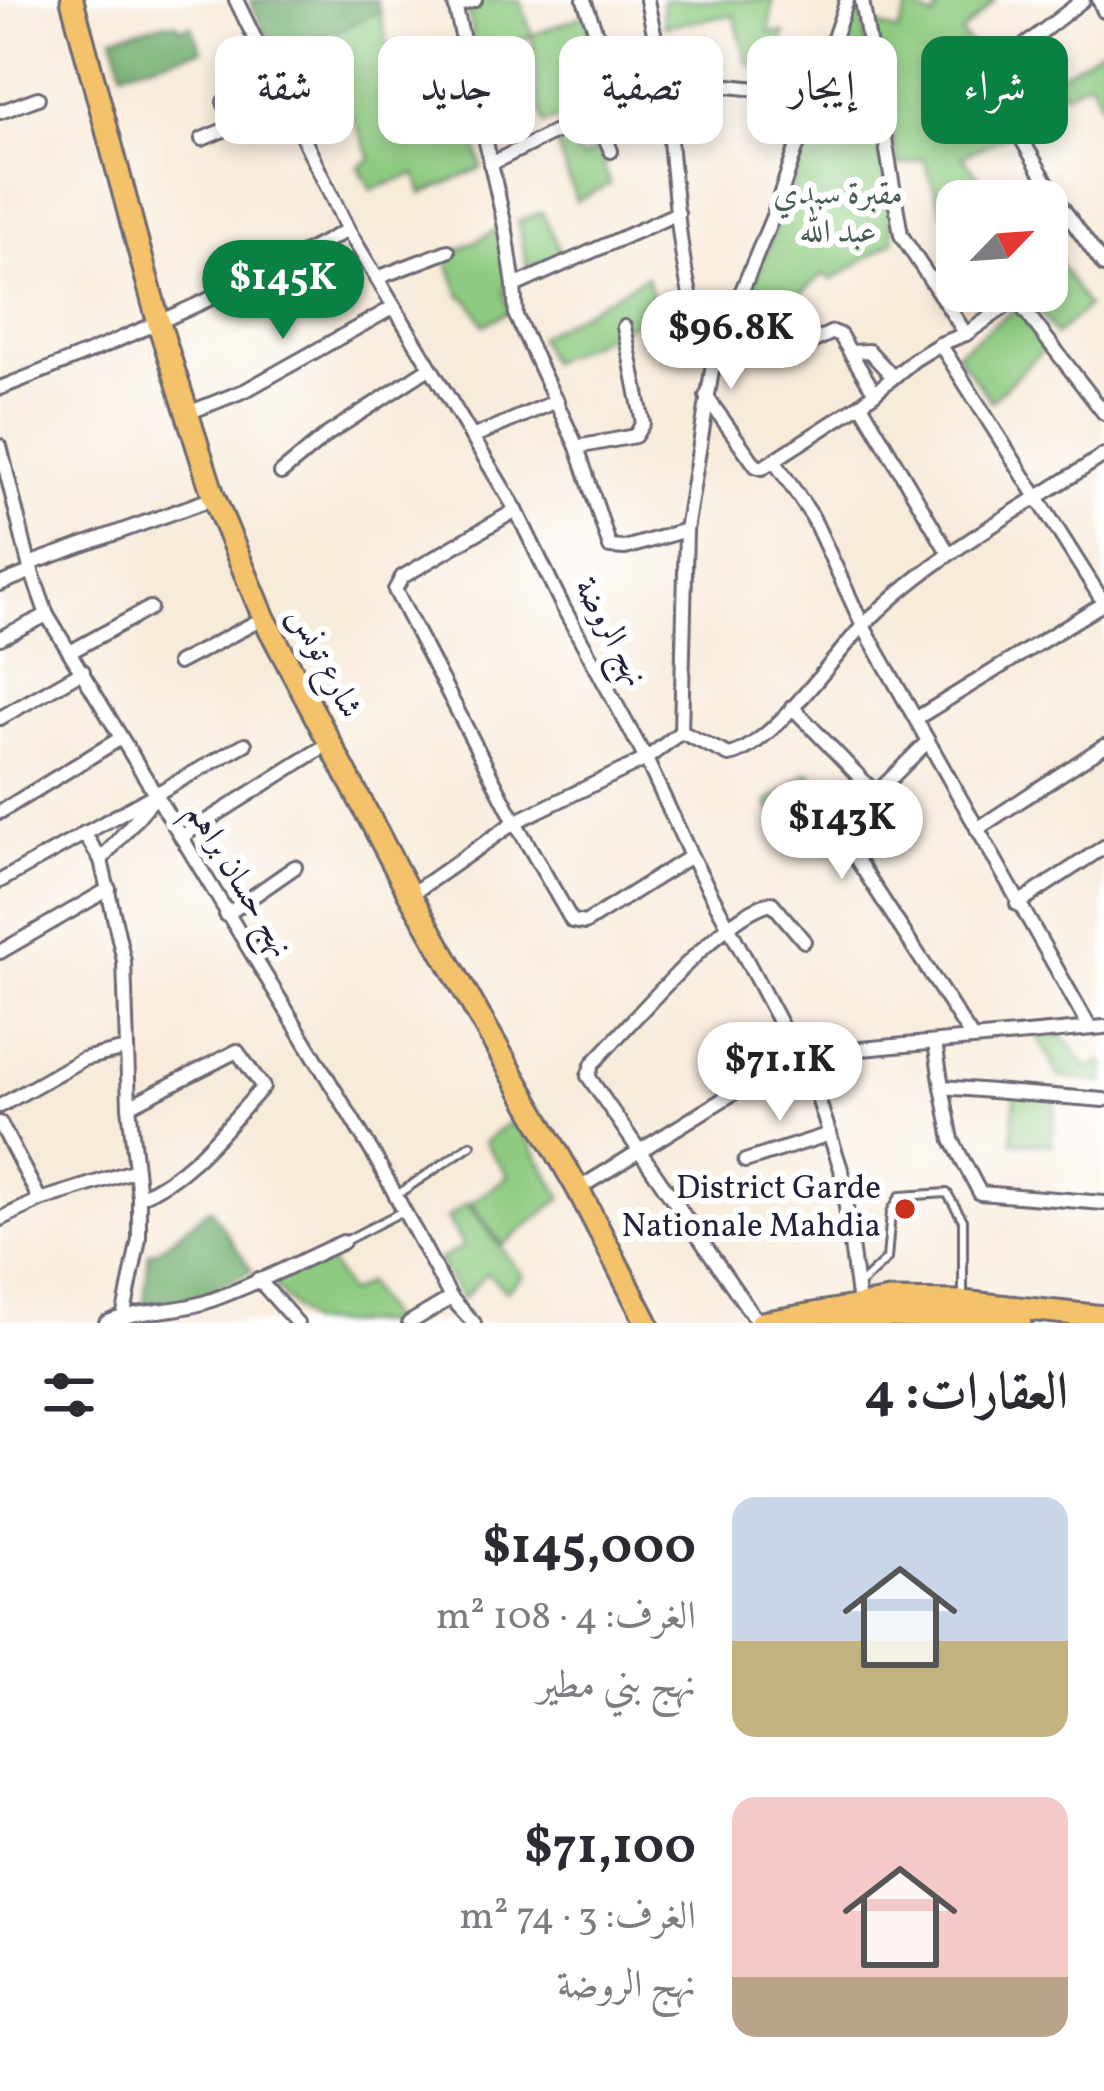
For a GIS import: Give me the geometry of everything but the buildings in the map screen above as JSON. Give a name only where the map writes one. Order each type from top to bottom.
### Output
[{"type":"main road","name":"شارع تونس","points":[[72,0],[159,324],[214,498],[264,618],[410,895],[578,1189],[642,1317]]},
{"type":"main road","points":[[760,1323],[856,1311],[961,1310],[1104,1318]]},
{"type":"main road","points":[[996,1313],[1020,1323]]},
{"type":"street","name":"نهج الروضة","points":[[236,0],[252,36]]},
{"type":"street","points":[[476,0],[455,3],[506,231],[517,316],[577,447],[610,547],[625,548],[686,530]]},
{"type":"street","points":[[584,0],[600,36]]},
{"type":"street","points":[[647,0],[654,36]]},
{"type":"street","points":[[834,36],[847,0]]},
{"type":"street","points":[[862,0],[901,235],[966,334]]},
{"type":"street","points":[[1037,36],[1083,0]]},
{"type":"street","points":[[1099,0],[1104,11]]},
{"type":"street","points":[[0,112],[38,98]]},
{"type":"street","points":[[490,164],[559,131]]},
{"type":"street","points":[[202,139],[215,134]]},
{"type":"street","name":"نهج الروضة","points":[[304,144],[348,230],[516,510],[814,1089],[841,1169],[856,1311]]},
{"type":"street","points":[[608,144],[611,151]]},
{"type":"street","points":[[670,144],[685,266],[701,334],[714,358]]},
{"type":"street","points":[[681,732],[686,530],[706,396],[714,358],[773,216],[797,144]]},
{"type":"street","points":[[1026,144],[1104,266]]},
{"type":"street","points":[[514,286],[678,213]]},
{"type":"street","points":[[0,388],[159,324],[348,230]]},
{"type":"street","points":[[1090,248],[1104,236]]},
{"type":"street","points":[[377,278],[448,251]]},
{"type":"street","points":[[738,296],[784,349],[797,352],[833,332],[840,335],[875,393]]},
{"type":"street","points":[[188,413],[246,390],[394,307]]},
{"type":"street","points":[[706,396],[756,466],[762,467],[993,312]]},
{"type":"street","points":[[1027,312],[1104,413]]},
{"type":"street","points":[[577,447],[635,436],[643,423],[624,327]]},
{"type":"street","points":[[917,718],[1104,603],[940,344]]},
{"type":"street","points":[[850,352],[869,351],[893,376]]},
{"type":"street","points":[[280,473],[328,434],[429,368]]},
{"type":"street","points":[[472,437],[557,401]]},
{"type":"street","points":[[862,404],[949,554]]},
{"type":"street","name":"نهج حسان براهم","points":[[0,446],[30,568],[47,615],[374,1155],[451,1298],[474,1323]]},
{"type":"street","points":[[681,732],[733,755],[754,743],[862,626],[949,554],[1104,455]]},
{"type":"street","points":[[578,1189],[795,1055],[1097,1027],[1017,904],[862,626],[812,516],[775,462]]},
{"type":"street","points":[[0,584],[30,568],[214,498]]},
{"type":"street","points":[[0,514],[15,508]]},
{"type":"street","points":[[516,510],[402,577],[395,590],[514,822],[572,921],[585,923],[691,856]]},
{"type":"street","points":[[70,652],[150,608]]},
{"type":"street","points":[[0,638],[47,615]]},
{"type":"street","points":[[178,663],[264,618]]},
{"type":"street","points":[[0,718],[83,670]]},
{"type":"street","points":[[792,707],[877,795]]},
{"type":"street","points":[[410,895],[514,822],[646,758],[681,732]]},
{"type":"street","points":[[0,812],[121,738]]},
{"type":"street","points":[[928,741],[843,826],[841,835],[972,1038]]},
{"type":"street","points":[[0,881],[245,744]]},
{"type":"street","points":[[182,837],[328,744]]},
{"type":"street","points":[[976,830],[1104,746]]},
{"type":"street","points":[[101,860],[153,794]]},
{"type":"street","points":[[84,833],[101,860],[110,889],[124,962],[139,1239],[123,1319]]},
{"type":"street","points":[[1017,904],[1104,847]]},
{"type":"street","points":[[226,915],[295,867]]},
{"type":"street","points":[[0,952],[110,889]]},
{"type":"street","points":[[760,1323],[590,1083],[589,1069],[729,925],[762,905],[772,903],[804,941]]},
{"type":"street","points":[[935,1042],[952,1140],[980,1192],[1104,1203]]},
{"type":"street","points":[[0,1106],[83,1059],[126,1049]]},
{"type":"street","points":[[130,1106],[237,1051],[263,1087],[202,1154],[156,1190],[139,1197]]},
{"type":"street","points":[[942,1087],[1104,1100]]},
{"type":"street","points":[[0,1123],[40,1200]]},
{"type":"street","points":[[745,1161],[830,1134]]},
{"type":"street","points":[[0,1219],[40,1200],[136,1170]]},
{"type":"street","points":[[106,1323],[195,1305],[343,1242]]},
{"type":"street","points":[[258,1279],[297,1323]]},
{"type":"street","points":[[409,1323],[451,1298]]},
{"type":"lane","points":[[395,1196],[471,1145]]},
{"type":"lane","points":[[856,1311],[886,1259],[891,1212],[900,1196],[947,1192],[964,1220],[961,1310]]},
{"type":"lane","points":[[343,1242],[403,1211]]},
{"type":"green space","points":[[250,0],[376,0],[380,11],[325,36],[266,36]]},
{"type":"green space","points":[[465,0],[520,0],[532,35],[588,14],[594,36],[559,36],[559,118],[544,125],[536,89],[535,36],[473,36]]},
{"type":"green space","points":[[662,0],[773,0],[769,32],[785,33],[747,36],[747,64],[734,15],[664,26]]},
{"type":"green space","points":[[942,0],[995,0],[963,36],[921,36],[921,144],[989,144],[962,156],[981,180],[936,180],[936,194],[924,159],[897,166],[893,144],[897,144],[897,36],[874,36],[872,23],[898,32],[910,5],[934,19]]},
{"type":"green space","points":[[380,11],[386,36],[378,36],[378,144],[476,144],[482,168],[422,194],[416,174],[371,190],[359,167],[371,159],[354,121],[354,36],[326,36]]},
{"type":"green space","name":"مقبرة سيدي عبد الله","points":[[851,12],[862,15],[865,36],[843,36]]},
{"type":"green space","points":[[177,23],[180,28],[191,25],[202,50],[122,71],[113,36]]},
{"type":"green space","points":[[1104,47],[1104,111],[1090,80],[1068,92],[1068,70]]},
{"type":"green space","points":[[559,135],[559,144],[573,144],[581,158],[604,146],[609,161],[603,165],[610,184],[576,201],[554,137]]},
{"type":"green space","name":"مقبرة سيدي عبد الله","points":[[806,144],[880,144],[894,241],[832,280],[824,274],[770,319],[750,294]]},
{"type":"green space","points":[[542,212],[561,252],[534,268],[527,266],[518,222]]},
{"type":"green space","points":[[498,229],[509,312],[484,325],[471,302],[460,295],[446,257]]},
{"type":"green space","points":[[647,276],[656,313],[549,362],[538,337]]},
{"type":"green space","points":[[1068,277],[1087,307],[1056,335],[1040,312],[1068,312]]},
{"type":"green space","points":[[1011,312],[1023,312],[1047,346],[991,401],[956,353]]},
{"type":"green space","points":[[808,772],[843,799],[829,819],[799,841],[793,834],[789,837],[767,803]]},
{"type":"green space","points":[[1037,1035],[1064,1037],[1088,1069],[1104,1061],[1104,1083],[1059,1077]]},
{"type":"green space","points":[[1015,1092],[1056,1098],[1052,1145],[1012,1142]]},
{"type":"green space","points":[[515,1118],[562,1198],[503,1245],[471,1203],[508,1176],[484,1142]]},
{"type":"green space","points":[[467,1203],[523,1276],[506,1291],[487,1273],[462,1299],[438,1260],[463,1247],[447,1218]]},
{"type":"green space","points":[[210,1208],[252,1271],[190,1300],[144,1304],[149,1253]]},
{"type":"green space","points":[[326,1256],[348,1293],[366,1283],[391,1323],[308,1323],[275,1287],[276,1279]]},
{"type":"place","name":"District Garde Nationale Mahdia","points":[[905,1209]]}]
